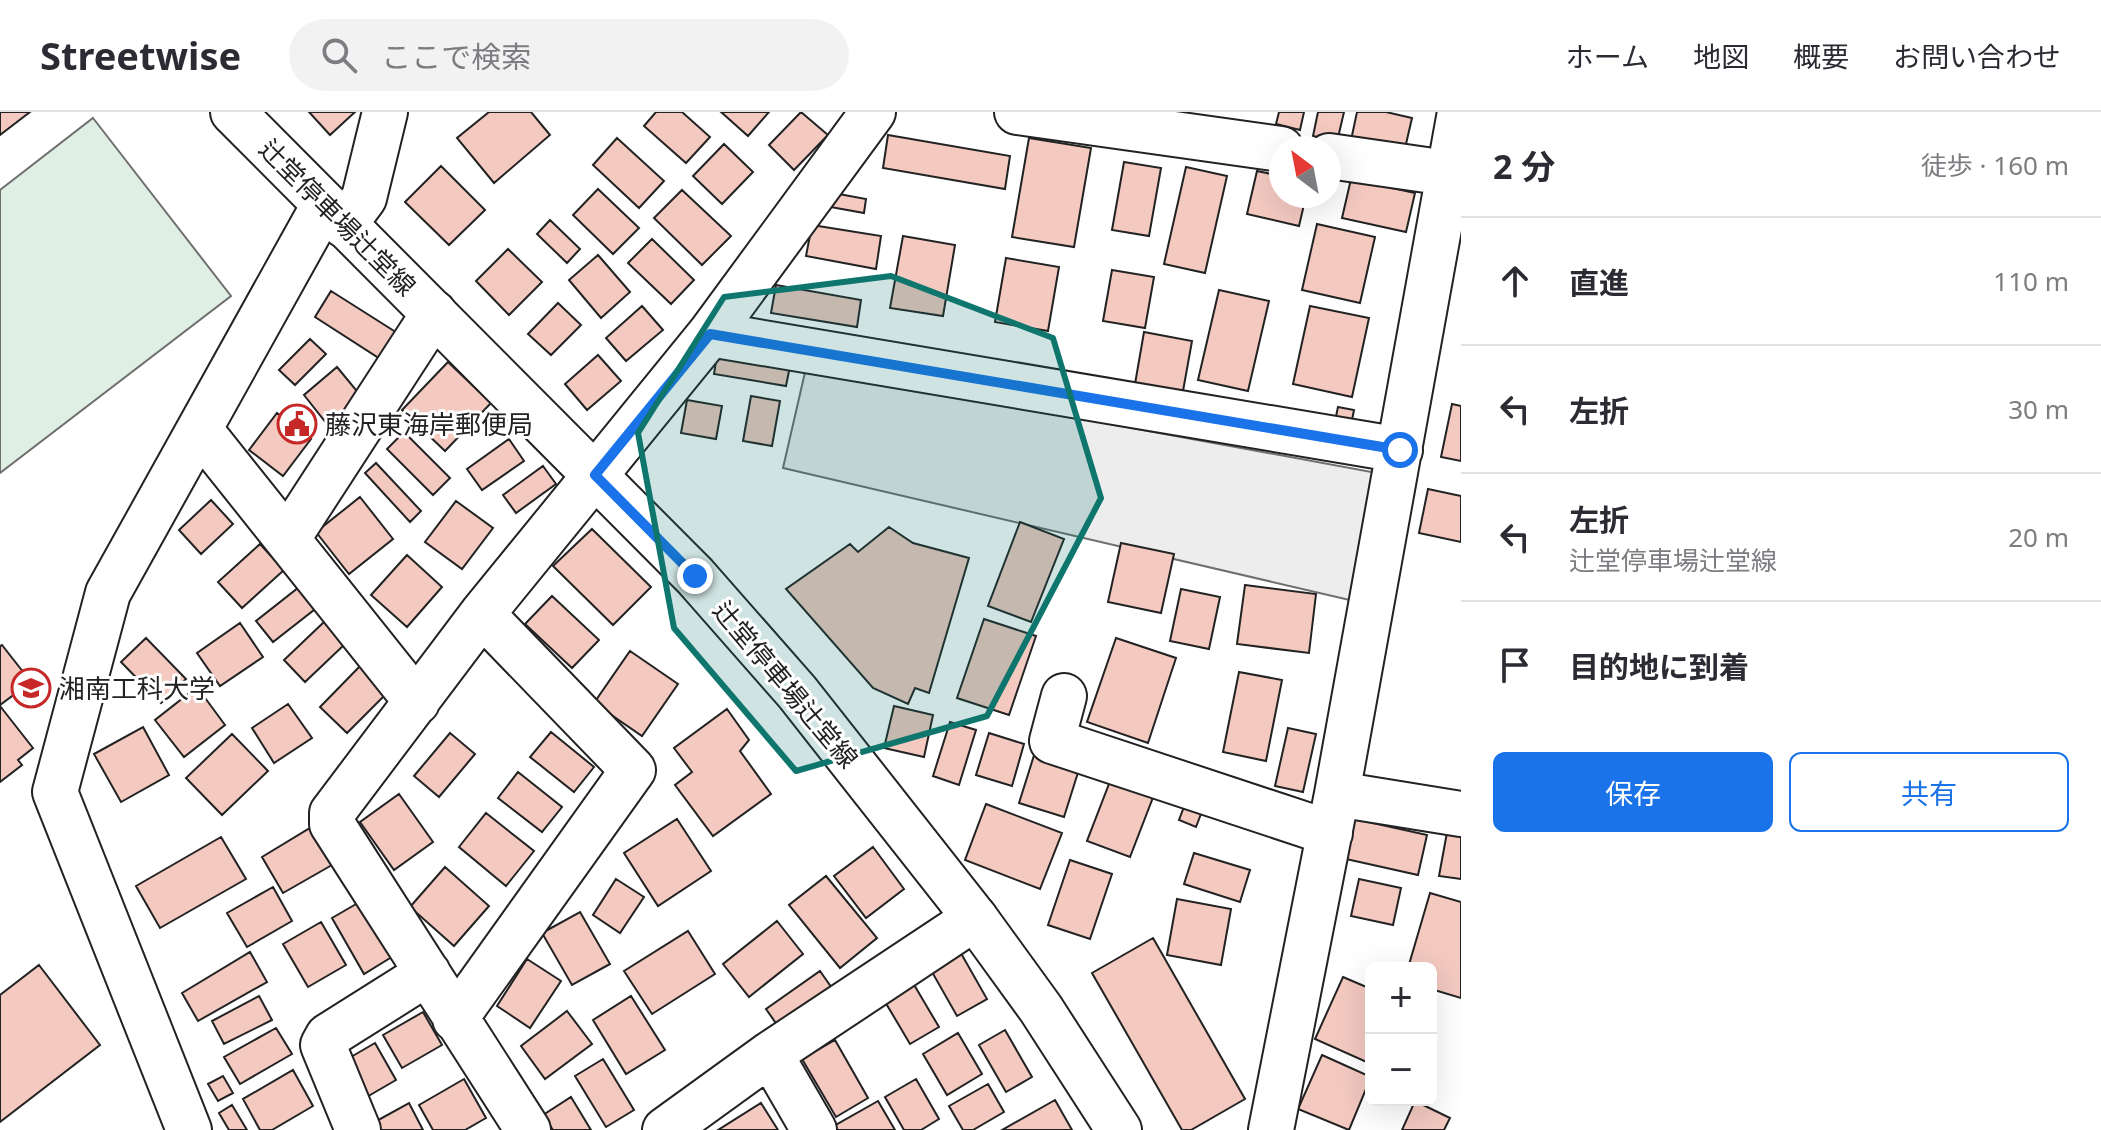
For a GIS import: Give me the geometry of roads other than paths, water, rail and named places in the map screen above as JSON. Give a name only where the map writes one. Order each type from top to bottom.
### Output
[{"type":"street","name":"辻堂停車場辻堂線","points":[[233,112],[695,576],[797,692],[975,918],[1041,1009],[1119,1130]]},
{"type":"street","points":[[189,1130],[55,792],[108,593],[200,430],[334,215],[364,198],[385,112]]},
{"type":"street","points":[[528,1130],[332,824],[332,813],[482,614],[710,334],[873,112]]},
{"type":"street","points":[[1017,112],[1269,147]]},
{"type":"street","points":[[1271,1130],[1400,450],[1448,257],[1447,173],[1460,112]]},
{"type":"street","points":[[1341,158],[1447,173]]},
{"type":"street","points":[[288,538],[434,313]]},
{"type":"street","points":[[710,334],[1400,450]]},
{"type":"street","points":[[200,430],[417,702]]},
{"type":"street","points":[[455,1019],[633,770],[482,614]]},
{"type":"street","points":[[1064,696],[1052,741],[1333,814],[1461,814]]},
{"type":"street","points":[[665,1130],[770,1054],[975,918]]},
{"type":"street","points":[[358,1130],[323,1045],[328,1036],[428,973]]},
{"type":"street","points":[[770,1054],[814,1130]]},
{"type":"place","name":"藤沢東海岸郵便局","points":[[297,424]]},
{"type":"place","name":"湘南工科大学","points":[[31,688]]}]
